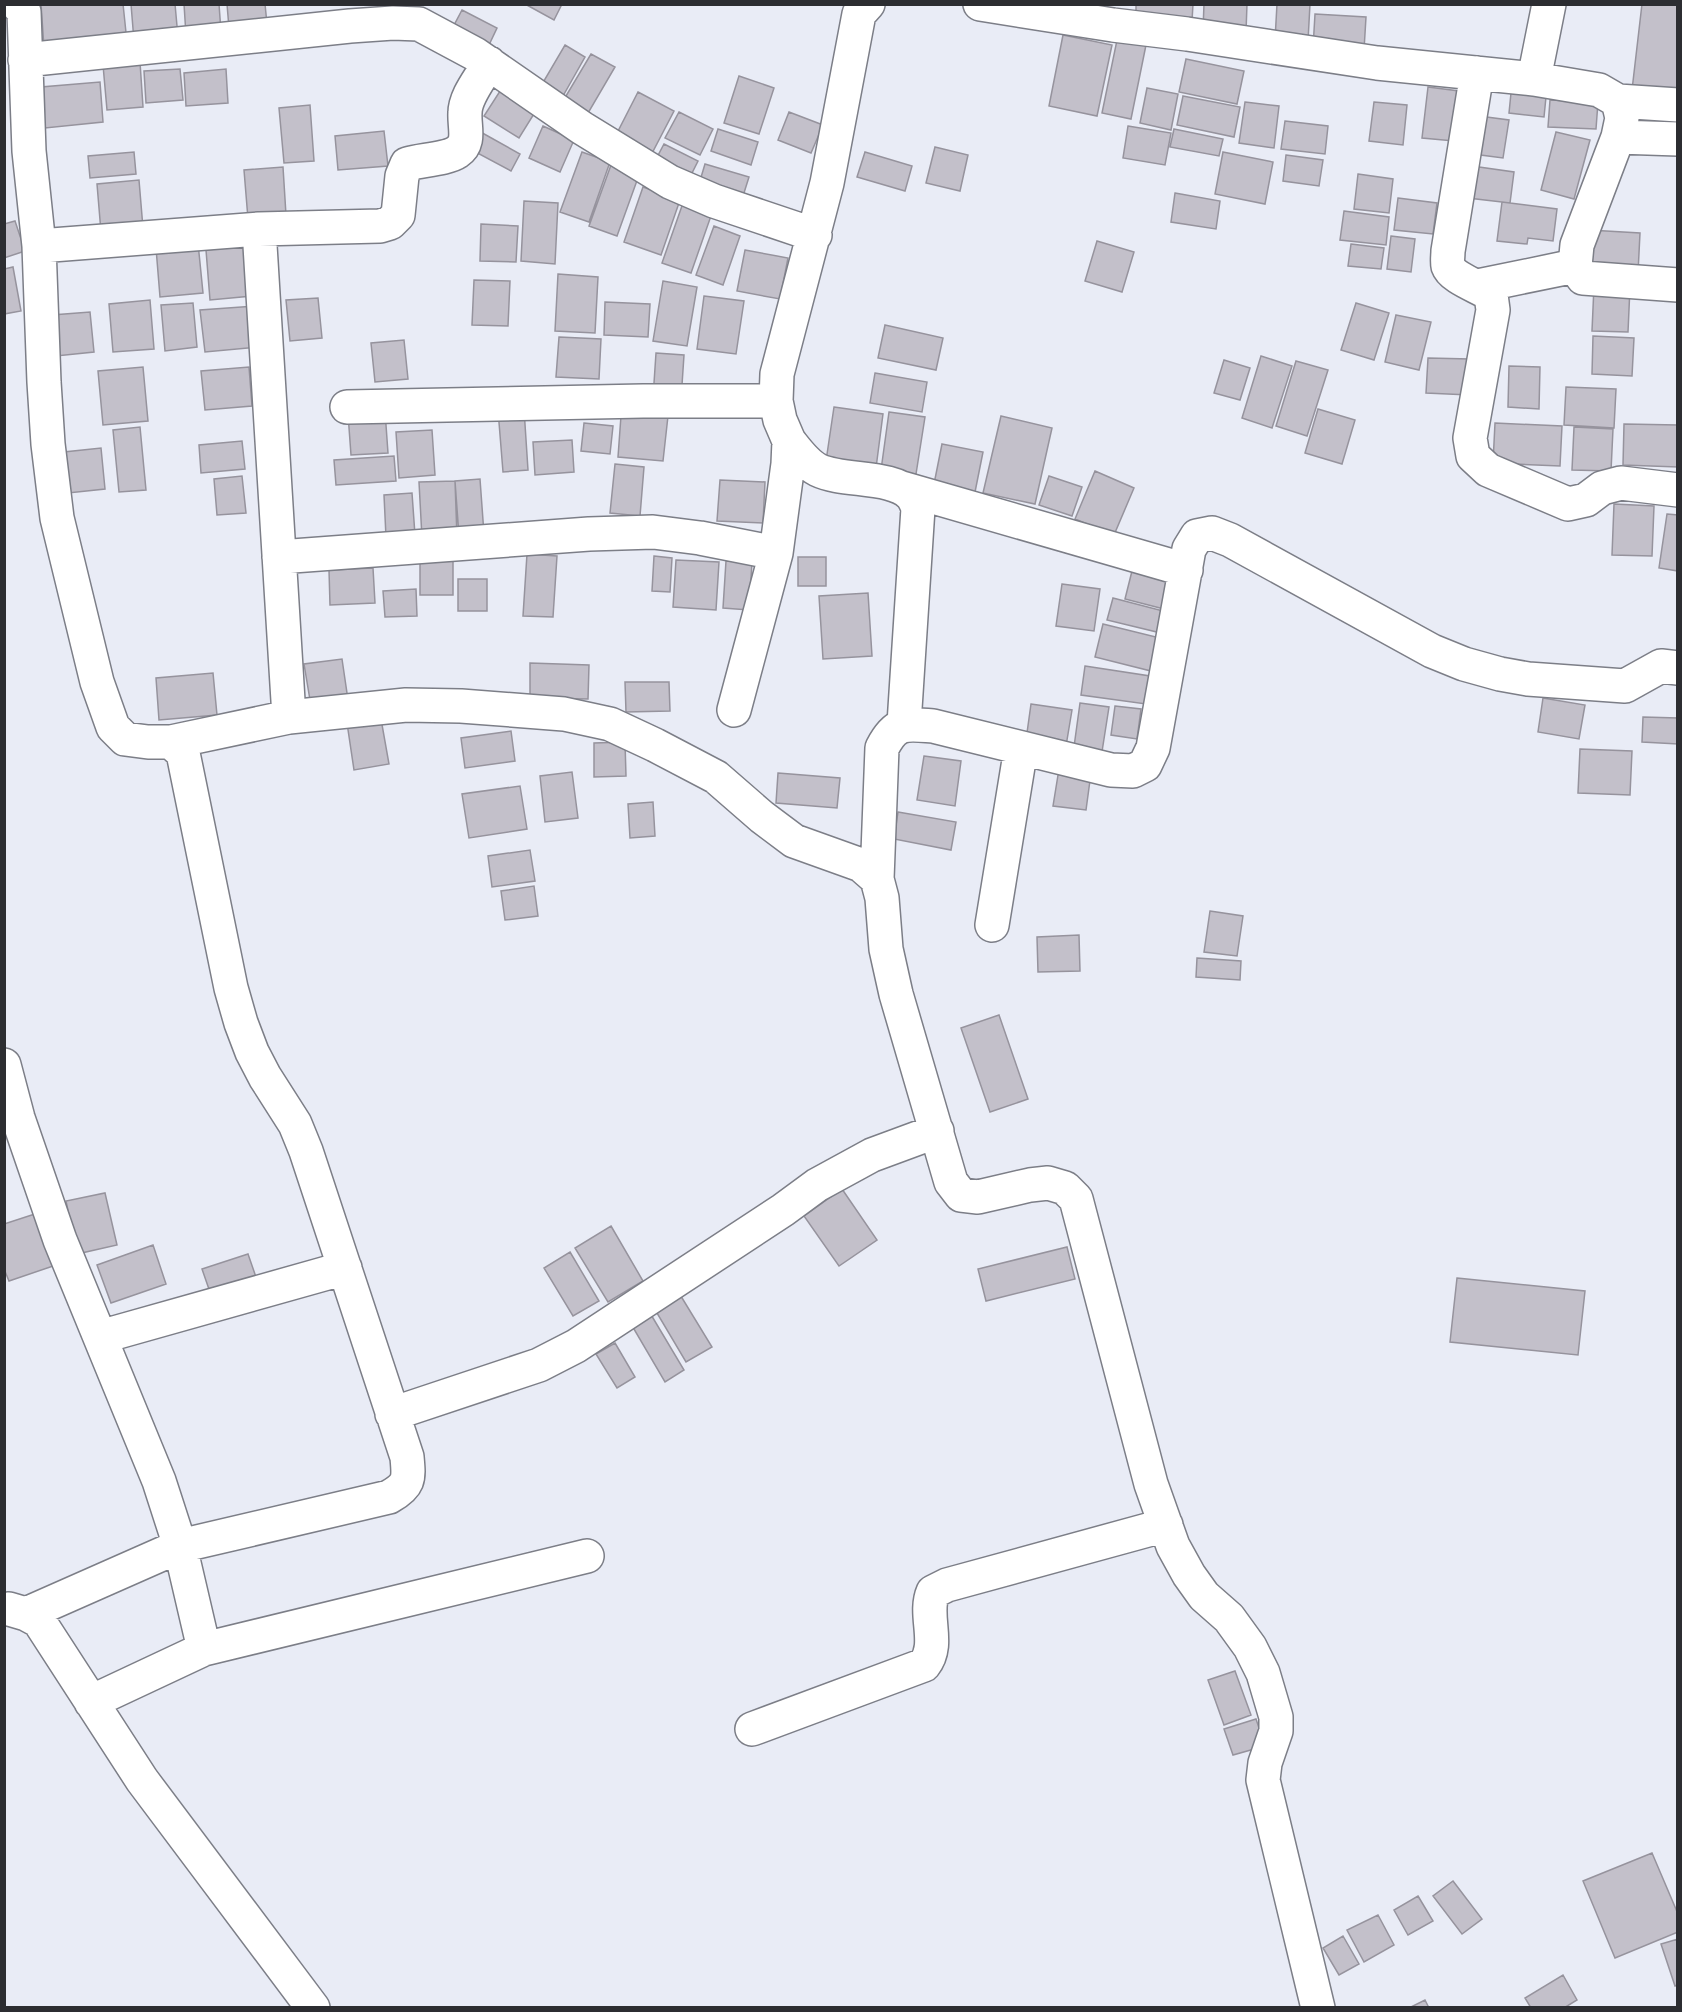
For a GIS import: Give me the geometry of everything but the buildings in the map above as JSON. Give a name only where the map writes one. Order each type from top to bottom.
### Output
[{"type":"street","points":[[17,4],[24,12],[25,60],[16,154],[39,246],[44,382],[56,507],[70,581],[94,671],[112,727],[125,739],[171,742],[290,717],[406,705],[461,706],[564,714],[610,724],[716,777],[794,841],[861,865],[877,879]]},
{"type":"street","points":[[868,4],[860,14],[827,183],[777,374],[776,402],[780,420],[789,441],[803,459],[816,469],[830,474],[902,488],[1186,570]]},
{"type":"street","points":[[980,4],[1115,15],[1187,34],[1377,63],[1534,79],[1599,90],[1618,101],[1677,105]]},
{"type":"street","points":[[1534,79],[1549,4]]},
{"type":"street","points":[[25,60],[393,23],[420,14],[444,36],[489,63],[582,128],[670,182],[714,201],[815,235]]},
{"type":"street","points":[[39,246],[259,229],[380,226],[390,223],[398,215],[402,176],[407,164],[455,153],[463,147],[466,134],[467,103],[489,63]]},
{"type":"street","points":[[1477,73],[1448,251],[1448,266],[1457,278],[1478,286],[1491,296],[1492,310],[1470,438],[1473,456],[1488,470],[1568,504],[1586,500],[1602,488],[1621,483],[1677,490]]},
{"type":"street","points":[[1618,101],[1622,118],[1618,137],[1577,245],[1575,266],[1583,278],[1677,285]]},
{"type":"street","points":[[1618,137],[1677,139]]},
{"type":"street","points":[[259,229],[290,717]]},
{"type":"street","points":[[1478,286],[1575,266]]},
{"type":"street","points":[[347,407],[643,401],[776,402]]},
{"type":"street","points":[[734,710],[776,553],[789,441]]},
{"type":"street","points":[[902,488],[913,496],[918,507],[904,724]]},
{"type":"street","points":[[279,557],[589,534],[653,532],[700,538],[776,553]]},
{"type":"street","points":[[1318,2007],[1263,1780],[1265,1763],[1276,1731],[1276,1717],[1266,1682],[1250,1647],[1229,1618],[1204,1596],[1173,1546],[1151,1484],[1076,1199],[1065,1188],[1048,1183],[978,1197],[961,1195],[951,1182],[896,994],[886,949],[882,898],[877,879],[882,748],[889,734],[904,724],[933,726],[1111,770],[1133,771],[1145,765],[1153,748],[1189,549],[1197,536],[1212,533],[1230,540],[1432,651],[1464,664],[1528,679],[1625,686],[1661,666],[1677,668]]},
{"type":"street","points":[[15,1611],[180,1546],[389,1497],[402,1490],[409,1477],[407,1456],[306,1151],[295,1124],[265,1077],[241,1023],[231,988],[183,753],[171,742]]},
{"type":"street","points":[[992,925],[1021,748]]},
{"type":"street","points":[[4,1065],[25,1140],[60,1240],[159,1481],[180,1546],[204,1649]]},
{"type":"street","points":[[392,1414],[539,1365],[576,1346],[783,1210],[817,1185],[872,1155],[937,1131]]},
{"type":"street","points":[[100,1337],[345,1268]]},
{"type":"street","points":[[752,1728],[924,1665],[930,1658],[932,1644],[928,1603],[933,1592],[947,1585],[1166,1525]]},
{"type":"street","points":[[91,1702],[204,1649],[587,1556]]},
{"type":"street","points":[[15,1611],[39,1621],[142,1780],[313,2007]]}]
